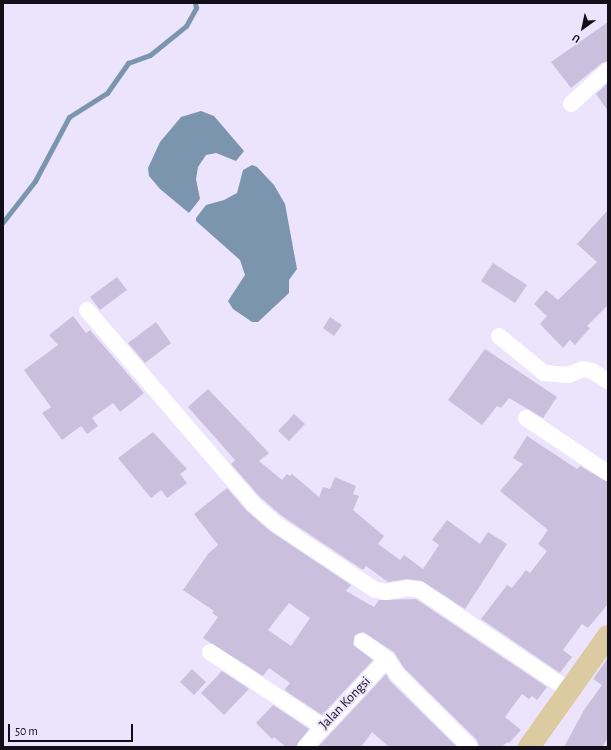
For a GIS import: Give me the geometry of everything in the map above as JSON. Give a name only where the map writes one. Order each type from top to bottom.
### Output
[{"type":"main road","points":[[529,747],[608,636]]},
{"type":"street","points":[[571,104],[608,70]]},
{"type":"street","points":[[86,310],[253,504],[276,524],[374,589],[386,592],[408,588],[420,590],[570,691]]},
{"type":"street","points":[[498,336],[544,373],[568,375],[583,369],[592,371],[608,381]]},
{"type":"street","points":[[526,418],[608,474]]},
{"type":"street","points":[[362,641],[386,659],[397,674],[470,747]]},
{"type":"street","points":[[210,652],[322,726]]},
{"type":"street","name":"Jalan Kongsi","points":[[305,747],[322,726],[386,659]]},
{"type":"water","points":[[201,111],[214,116],[244,151],[236,161],[216,153],[206,155],[198,167],[196,179],[200,199],[189,213],[160,189],[149,176],[148,168],[160,142],[181,117]]},
{"type":"water","points":[[252,165],[257,167],[274,185],[285,204],[297,269],[289,280],[289,293],[258,322],[252,322],[233,309],[228,301],[245,275],[240,260],[196,221],[196,218],[206,205],[224,200],[237,193],[243,170]]},
{"type":"building","points":[[608,22],[608,61],[602,63],[571,88],[551,62]]},
{"type":"building","points":[[608,83],[608,111],[596,94]]},
{"type":"building","points":[[608,210],[608,305],[587,326],[590,328],[575,345],[570,340],[563,348],[540,324],[547,316],[534,304],[546,290],[558,300],[597,262],[577,244]]},
{"type":"building","points":[[493,263],[527,285],[515,303],[481,281]]},
{"type":"building","points":[[117,277],[127,290],[100,310],[90,297]]},
{"type":"building","points":[[73,316],[86,333],[90,330],[144,393],[120,412],[113,403],[92,418],[98,426],[87,434],[81,426],[62,440],[42,413],[51,407],[24,370],[58,345],[49,335]]},
{"type":"building","points":[[330,317],[342,325],[334,336],[323,328]]},
{"type":"building","points":[[156,322],[171,343],[145,363],[128,343]]},
{"type":"building","points":[[485,349],[557,397],[543,418],[509,398],[501,408],[497,406],[482,425],[448,400]]},
{"type":"building","points":[[208,389],[269,453],[259,461],[282,480],[287,474],[290,476],[292,474],[319,497],[323,487],[330,489],[335,477],[356,486],[353,494],[359,496],[353,510],[384,536],[378,544],[400,560],[404,555],[423,569],[439,545],[432,540],[447,520],[480,544],[488,532],[507,544],[465,609],[422,581],[407,579],[388,582],[366,566],[363,570],[282,516],[260,497],[231,464],[235,460],[188,407]]},
{"type":"building","points":[[294,414],[305,424],[289,441],[278,431]]},
{"type":"building","points":[[153,432],[187,469],[180,474],[187,483],[167,498],[161,490],[151,498],[118,458]]},
{"type":"building","points":[[527,436],[577,469],[580,466],[608,482],[608,604],[588,628],[582,624],[563,650],[572,657],[560,673],[481,619],[507,585],[512,588],[526,570],[530,573],[547,551],[538,544],[548,530],[500,491],[523,464],[513,458]]},
{"type":"building","points":[[227,488],[246,510],[270,531],[351,585],[346,591],[374,607],[379,600],[416,599],[547,687],[537,700],[532,696],[529,699],[522,694],[505,717],[521,730],[509,743],[507,742],[502,747],[479,747],[477,740],[404,668],[394,652],[363,632],[355,635],[353,645],[373,660],[322,715],[286,691],[285,689],[290,683],[269,668],[263,676],[203,638],[218,617],[212,613],[214,611],[183,590],[208,554],[218,545],[194,514]],"holes":[[[289,603],[310,618],[291,646],[268,630]]]},
{"type":"building","points":[[608,658],[608,738],[602,747],[564,747],[584,710],[602,685],[593,679]]},
{"type":"building","points":[[192,669],[206,682],[194,695],[180,682]]},
{"type":"building","points":[[222,671],[249,689],[224,715],[201,693]]},
{"type":"building","points":[[386,674],[390,681],[457,747],[389,747],[372,732],[361,747],[318,747]]},
{"type":"building","points":[[273,705],[309,729],[296,747],[286,747],[274,737],[272,739],[256,723]]},
{"type":"waterway","points":[[3,222],[35,181],[69,117],[107,93],[128,63],[150,55],[186,26],[196,8],[195,3]]}]
